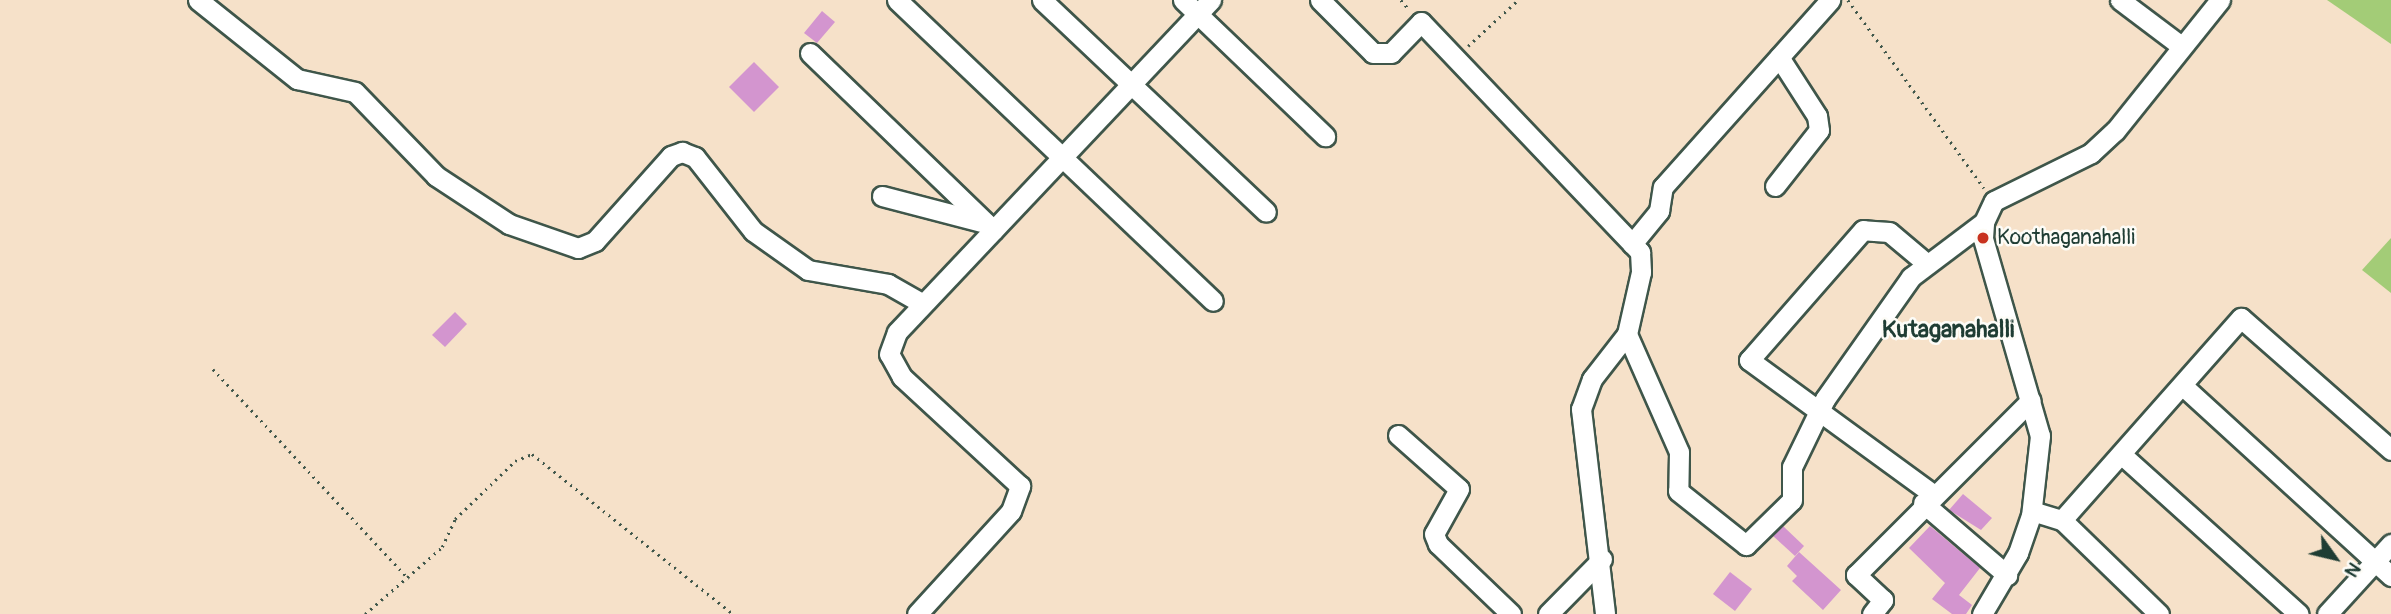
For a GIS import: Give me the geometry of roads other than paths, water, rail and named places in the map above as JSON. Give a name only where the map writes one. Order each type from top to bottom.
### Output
[{"type":"street","points":[[198,0],[298,79],[355,92],[436,176],[509,224],[578,248],[595,242],[671,156],[682,152],[695,157],[753,231],[808,270],[888,284],[923,304]]},
{"type":"street","points":[[897,0],[1213,301]]},
{"type":"street","points":[[1042,0],[1266,212]]},
{"type":"street","points":[[1183,0],[1204,7],[1325,136]]},
{"type":"street","points":[[1320,0],[1373,53],[1391,53],[1421,22],[1632,244],[1643,261],[1627,334],[1592,379],[1581,409],[1602,559],[1598,590],[1605,614]]},
{"type":"street","points":[[1632,244],[1659,211],[1663,187],[1830,0]]},
{"type":"street","points":[[2120,0],[2181,46]]},
{"type":"street","points":[[1982,614],[2007,575],[2032,511],[2040,436],[1983,238],[1984,222],[1994,201],[2091,153],[2181,46],[2214,2]]},
{"type":"street","points":[[917,614],[1011,511],[1020,486],[902,377],[889,354],[897,332],[990,227],[1062,158],[1204,7]]},
{"type":"street","points":[[810,53],[990,227]]},
{"type":"street","points":[[1775,186],[1819,130],[1817,116],[1779,57]]},
{"type":"street","points":[[882,196],[990,227]]},
{"type":"street","points":[[1627,334],[1679,452],[1678,491],[1738,544],[1746,545],[1792,500],[1792,467],[1819,413],[1926,263],[1984,222]]},
{"type":"street","points":[[1926,263],[1889,232],[1863,230],[1751,352],[1753,368],[1819,413],[1928,499],[2007,575]]},
{"type":"street","points":[[2062,520],[2241,318],[2391,450]]},
{"type":"street","points":[[2183,386],[2391,576]]},
{"type":"street","points":[[1872,614],[1883,600],[1856,575],[1928,499],[2031,400]]},
{"type":"street","points":[[1398,435],[1459,489],[1434,534],[1438,544],[1511,614]]},
{"type":"street","points":[[2120,454],[2299,614]]},
{"type":"street","points":[[2032,511],[2062,520],[2159,614]]},
{"type":"street","points":[[2327,614],[2391,544]]},
{"type":"street","points":[[1548,614],[1602,559]]},
{"type":"place","name":"Koothaganahalli","points":[[1983,238]]},
{"type":"district","name":"Kutaganahalli","points":[[1948,330]]}]
